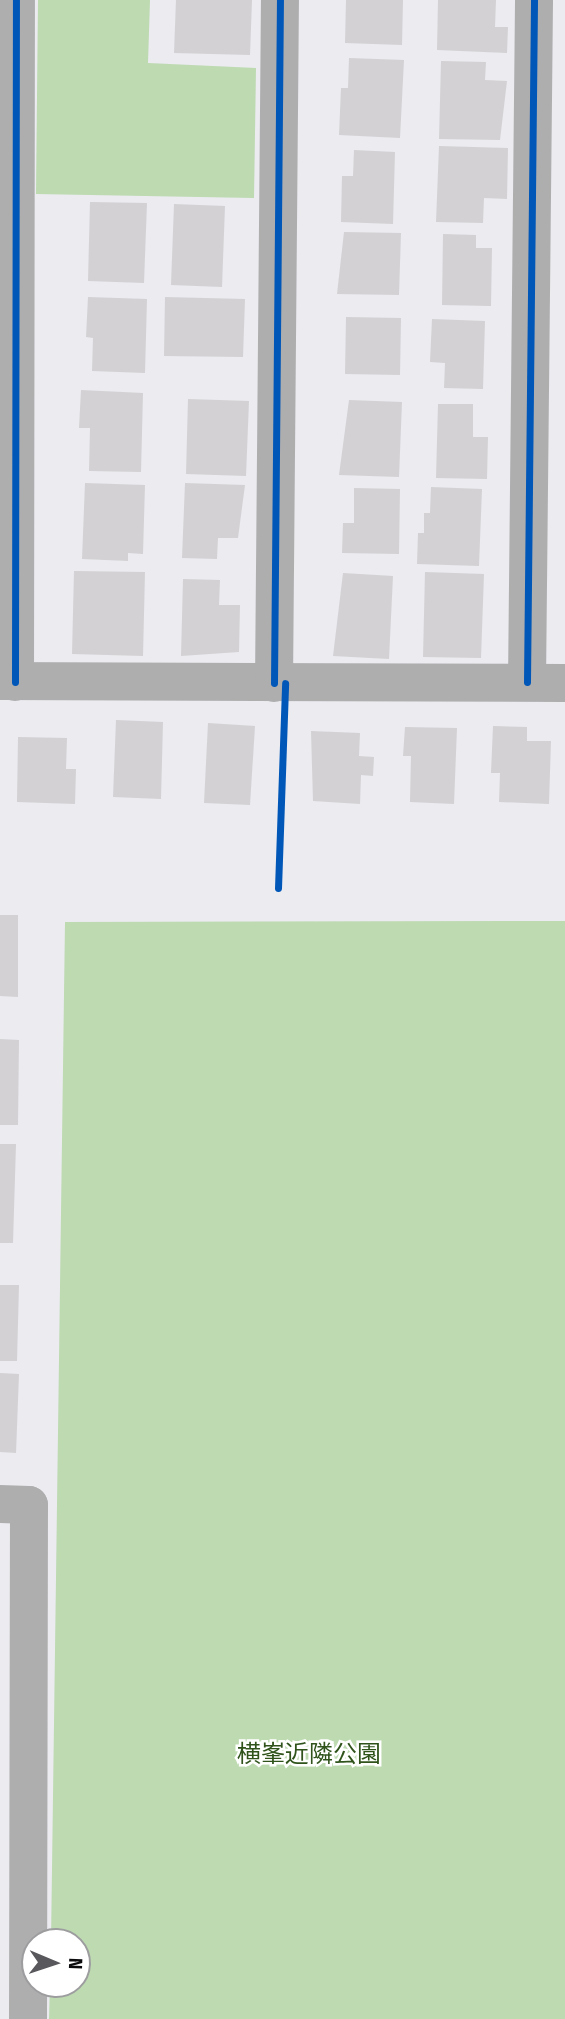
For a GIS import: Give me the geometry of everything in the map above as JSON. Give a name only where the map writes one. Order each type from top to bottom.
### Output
[{"type":"street","points":[[16,0],[7,681],[565,683]]},
{"type":"street","points":[[274,683],[280,0]]},
{"type":"street","points":[[527,682],[534,0]]},
{"type":"street","points":[[0,1504],[29,1505],[28,2019]]},
{"type":"green space","points":[[38,0],[150,0],[148,63],[256,68],[254,198],[36,194]]},
{"type":"green space","name":"横峯近隣公園","points":[[565,921],[565,2019],[49,2019],[50,1998],[91,1998],[91,1928],[51,1928],[65,922]]},
{"type":"building","points":[[176,0],[252,0],[250,55],[174,53]]},
{"type":"building","points":[[346,0],[403,0],[402,45],[345,43]]},
{"type":"building","points":[[438,0],[496,0],[495,27],[508,27],[507,53],[437,50]]},
{"type":"building","points":[[349,58],[404,60],[400,138],[339,135],[341,88],[348,88]]},
{"type":"building","points":[[441,61],[486,62],[485,80],[507,81],[500,140],[439,139]]},
{"type":"building","points":[[439,146],[508,148],[507,199],[484,198],[483,223],[436,222]]},
{"type":"building","points":[[354,150],[395,152],[393,224],[341,222],[342,176],[353,176]]},
{"type":"building","points":[[90,202],[147,203],[144,283],[88,281]]},
{"type":"building","points":[[174,204],[225,206],[222,287],[171,285]]},
{"type":"building","points":[[344,232],[401,233],[399,295],[337,294]]},
{"type":"building","points":[[443,234],[476,235],[476,248],[492,248],[491,306],[442,305]]},
{"type":"building","points":[[88,297],[147,299],[145,373],[92,371],[93,338],[86,337]]},
{"type":"building","points":[[165,297],[245,299],[243,357],[164,356]]},
{"type":"building","points":[[346,317],[401,318],[400,375],[345,374]]},
{"type":"building","points":[[432,319],[485,321],[483,389],[444,388],[445,363],[430,362]]},
{"type":"building","points":[[81,390],[143,393],[141,472],[89,471],[90,428],[79,428]]},
{"type":"building","points":[[188,399],[249,401],[246,476],[186,474]]},
{"type":"building","points":[[349,400],[402,402],[399,477],[339,475]]},
{"type":"building","points":[[438,404],[473,404],[473,437],[488,437],[487,479],[436,478]]},
{"type":"building","points":[[85,483],[145,485],[143,554],[128,553],[128,561],[82,559]]},
{"type":"building","points":[[185,483],[245,485],[238,538],[218,538],[217,559],[182,558]]},
{"type":"building","points":[[431,487],[482,489],[479,566],[417,564],[418,533],[424,533],[424,513],[430,513]]},
{"type":"building","points":[[354,488],[400,489],[399,554],[342,553],[343,523],[354,523]]},
{"type":"building","points":[[74,571],[145,572],[143,656],[72,654]]},
{"type":"building","points":[[425,572],[484,574],[481,658],[423,657]]},
{"type":"building","points":[[343,573],[393,576],[389,659],[333,656]]},
{"type":"building","points":[[183,579],[220,580],[219,605],[240,605],[239,652],[181,656]]},
{"type":"building","points":[[116,720],[163,722],[161,799],[113,797]]},
{"type":"building","points":[[208,723],[255,726],[250,805],[204,803]]},
{"type":"building","points":[[493,726],[527,727],[527,741],[551,741],[549,804],[499,802],[500,773],[491,773]]},
{"type":"building","points":[[405,727],[457,728],[454,804],[410,802],[411,756],[403,756]]},
{"type":"building","points":[[311,731],[360,733],[359,756],[374,757],[373,776],[361,775],[360,804],[313,801]]},
{"type":"building","points":[[18,737],[67,738],[66,769],[76,769],[75,804],[17,802]]},
{"type":"building","points":[[0,915],[18,915],[18,997],[0,996]]},
{"type":"building","points":[[0,1039],[19,1040],[18,1125],[0,1125]]},
{"type":"building","points":[[0,1144],[16,1144],[13,1243],[0,1243]]},
{"type":"building","points":[[0,1285],[19,1285],[17,1361],[0,1361]]},
{"type":"building","points":[[0,1373],[19,1374],[16,1453],[0,1452]]},
{"type":"cycle path","points":[[15,682],[16,0]]},
{"type":"cycle path","points":[[274,683],[280,0]]},
{"type":"cycle path","points":[[527,682],[534,0]]},
{"type":"cycle path","points":[[278,888],[285,683]]}]
